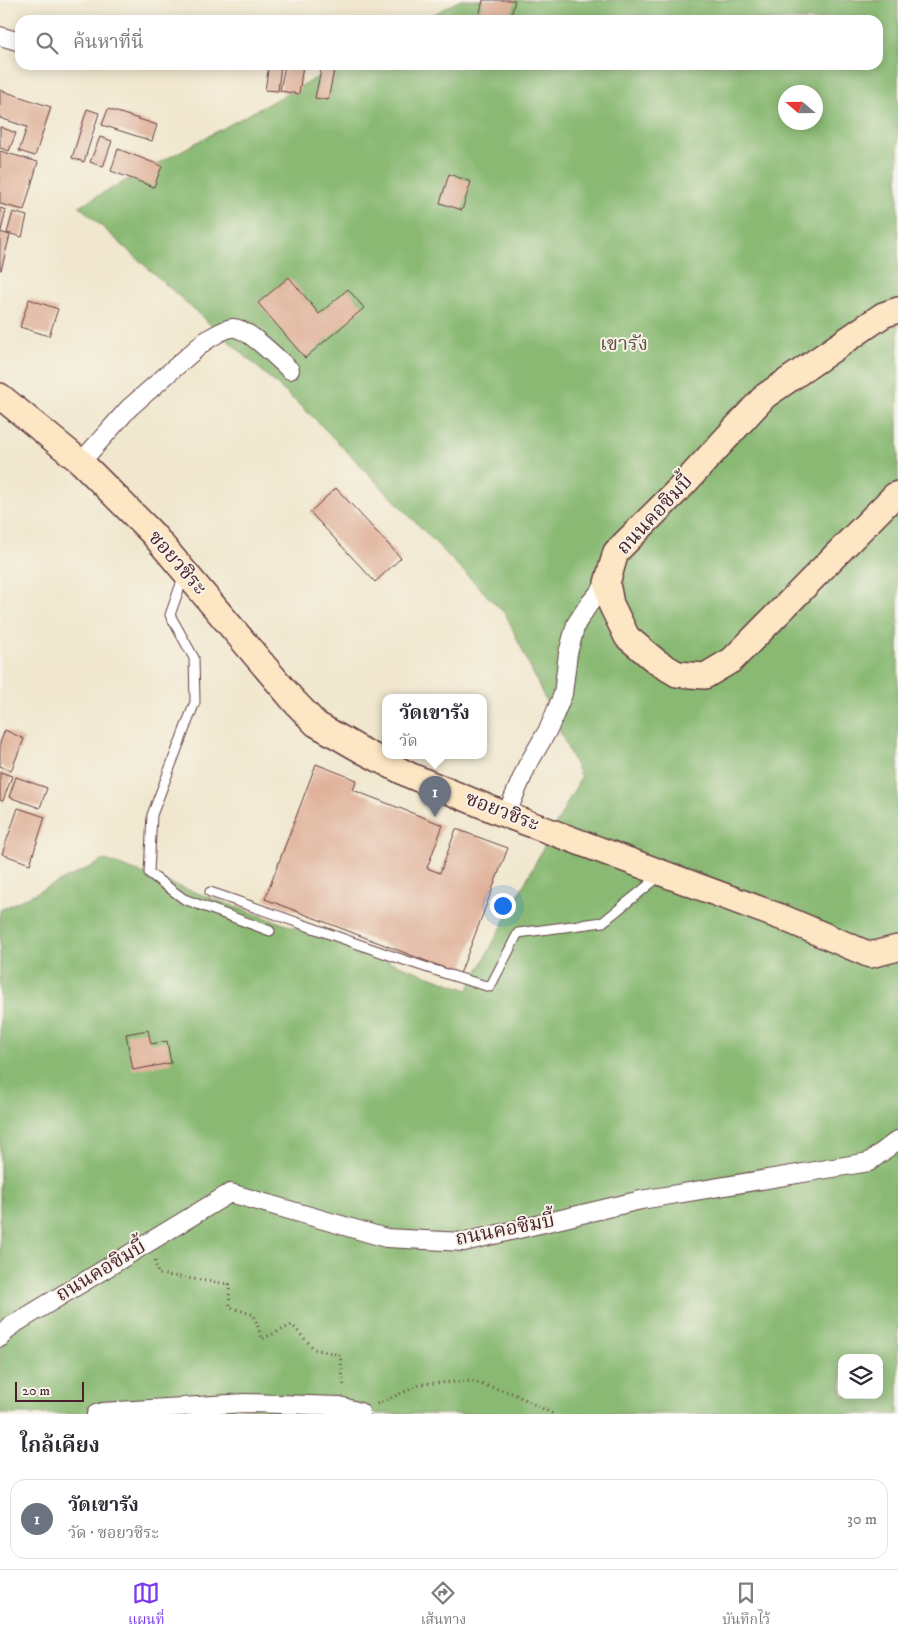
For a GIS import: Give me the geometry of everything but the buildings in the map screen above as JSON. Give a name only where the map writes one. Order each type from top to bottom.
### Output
[{"type":"street","points":[[0,36],[15,40]]},
{"type":"street","name":"ถนนคอซิมบี้","points":[[898,310],[883,315],[765,396],[682,486],[616,552],[607,583],[610,604],[627,637],[658,662],[677,674],[706,676],[732,660],[898,494]]},
{"type":"street","points":[[81,462],[129,408],[204,342],[216,335],[233,328],[249,333],[290,370]]},
{"type":"street","name":"ซอยวชิระ","points":[[0,396],[81,462],[152,533],[293,700],[316,724],[409,775],[506,815],[786,919],[870,955],[898,948]]},
{"type":"street","points":[[506,815],[527,766],[549,728],[563,694],[568,653],[576,624],[589,604],[607,583]]},
{"type":"street","name":"ถนนคอซิมบี้","points":[[0,1338],[10,1326],[230,1192],[386,1238],[464,1242],[641,1200],[869,1162],[898,1140]]},
{"type":"street","points":[[96,1414],[102,1412],[246,1403],[340,1406],[360,1413]]},
{"type":"lane","points":[[185,572],[170,615],[194,658],[195,702],[152,815],[150,873],[184,899],[270,931]]},
{"type":"lane","points":[[210,892],[426,968],[490,987],[518,934],[603,922],[664,873]]},
{"type":"path","points":[[151,1241],[158,1274],[229,1284],[230,1307],[254,1315],[262,1340],[292,1325],[314,1349],[340,1355],[344,1392]]},
{"type":"path","points":[[360,1413],[422,1384],[470,1381],[512,1393],[553,1414]]},
{"type":"green space","name":"เขารัง","points":[[460,0],[898,0],[898,1414],[0,1414],[0,910],[105,860],[468,990],[581,777],[506,615],[315,419],[79,206],[331,70],[883,70],[883,15],[432,15]]},
{"type":"place","name":"วัดเขารัง","points":[[435,817]]}]
